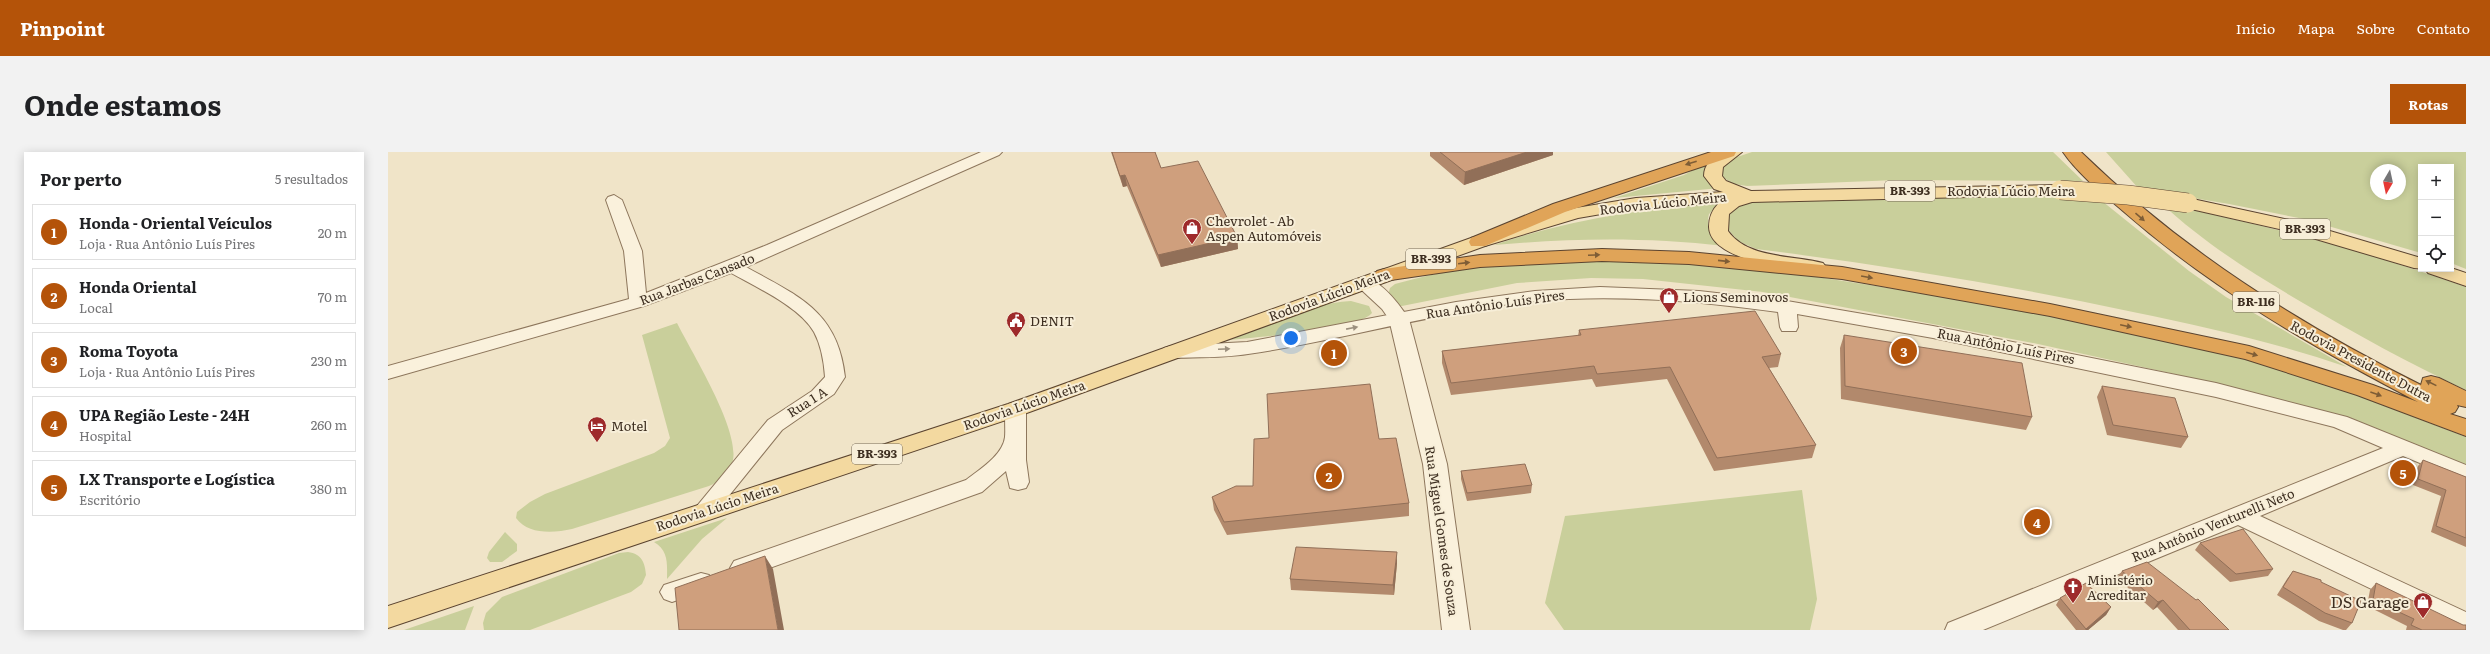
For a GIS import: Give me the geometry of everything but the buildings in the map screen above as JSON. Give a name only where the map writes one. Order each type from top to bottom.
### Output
[{"type":"highway","points":[[1478,242],[1559,208],[1728,152]]},
{"type":"highway","name":"Rodovia Presidente Dutra","points":[[2071,152],[2095,177],[2154,228],[2230,284],[2279,316],[2339,350],[2466,416]]},
{"type":"highway","name":"Rodovia Presidente Dutra","points":[[2090,152],[2118,181],[2177,229],[2248,281],[2338,334],[2466,400]]},
{"type":"highway","points":[[1374,279],[1480,261],[1602,255],[1689,258],[1842,273],[2050,310],[2242,352],[2365,390],[2466,428]]},
{"type":"main road","points":[[1734,152],[1722,158],[1714,167],[1716,181],[1726,188],[1759,196]]},
{"type":"main road","name":"Rodovia Lúcio Meira","points":[[388,617],[1016,409],[1478,242],[1545,221],[1610,207],[1675,200],[1759,196],[2060,190],[2128,194],[2188,203],[2296,227],[2418,263]]},
{"type":"main road","points":[[1759,196],[1734,202],[1721,211],[1717,228],[1726,242],[1746,253],[1842,273]]},
{"type":"main road","points":[[2443,272],[2466,280]]},
{"type":"street","name":"Rua Jarbas Cansado","points":[[388,373],[638,302],[732,266],[994,152]]},
{"type":"street","points":[[614,200],[633,251],[638,302]]},
{"type":"street","name":"Rua 1 A","points":[[703,512],[778,422],[797,408],[826,391],[834,383],[835,377],[823,330],[812,318],[783,296],[732,266]]},
{"type":"street","name":"Rua Miguel Gomes de Souza","points":[[1374,279],[1399,319],[1435,464],[1456,630]]},
{"type":"street","name":"Rua Antônio Luís Pires","points":[[1171,352],[1247,348],[1495,302],[1600,292],[1669,294],[1787,307],[2005,345],[2223,391],[2340,422],[2466,474]]},
{"type":"street","points":[[1787,307],[1789,327]]},
{"type":"street","points":[[1016,409],[1015,450],[1018,482]]},
{"type":"street","name":"Rua Antônio Venturelli Neto","points":[[1957,630],[2404,448]]},
{"type":"street","points":[[672,592],[974,486],[1015,450]]},
{"type":"street","points":[[2238,516],[2466,624]]},
{"type":"green space","points":[[1752,152],[2053,152],[2083,181],[1897,180],[1747,186],[1734,184],[1722,177],[1720,168],[1728,160]]},
{"type":"green space","points":[[2106,152],[2466,152],[2466,269],[2454,264],[2454,164],[2418,164],[2418,252],[2304,219],[2229,204],[2139,189]]},
{"type":"green space","points":[[1714,159],[1705,166],[1705,172],[1720,188],[1614,198],[1684,175]]},
{"type":"green space","points":[[1958,196],[2042,196],[2102,201],[2189,271],[2226,297],[2347,367],[2294,350],[2241,336],[2086,302],[1945,276],[1756,249],[1738,241],[1727,228],[1730,213],[1736,208],[1751,202]]},
{"type":"green space","points":[[1721,203],[1709,214],[1708,224],[1714,236],[1725,246],[1638,240],[1581,240],[1494,245],[1522,236],[1606,216],[1663,208]]},
{"type":"green space","points":[[2161,203],[2238,220],[2353,250],[2466,287],[2466,390],[2424,370],[2303,303],[2229,257],[2177,218]]},
{"type":"green space","points":[[1658,260],[1804,275],[1876,286],[2022,310],[2213,349],[2307,376],[2466,437],[2466,466],[2337,414],[2206,381],[2038,344],[1763,292],[1643,279],[1591,278],[1517,283],[1402,306],[1399,306],[1388,295],[1390,288],[1395,284],[1460,270],[1558,261]]},
{"type":"green space","points":[[1351,301],[1369,306],[1372,313],[1363,319],[1328,328],[1283,335],[1230,340],[1306,310],[1337,302]]},
{"type":"green space","points":[[677,323],[713,391],[729,429],[733,446],[733,460],[727,472],[717,482],[709,486],[572,529],[550,532],[534,530],[521,524],[516,518],[517,512],[530,502],[545,494],[654,453],[665,446],[670,438],[642,335]]},
{"type":"green space","points":[[1802,490],[1817,599],[1810,630],[1564,630],[1545,603],[1565,516]]},
{"type":"green space","points":[[727,518],[702,539],[667,579],[667,563],[665,554],[654,542]]},
{"type":"green space","points":[[505,532],[517,544],[517,551],[502,562],[490,562],[487,558],[489,552]]},
{"type":"green space","points":[[628,552],[640,557],[644,563],[646,575],[642,584],[631,592],[530,630],[484,630],[483,623],[486,613],[502,597],[619,553]]},
{"type":"green space","points":[[474,606],[465,630],[404,630]]},
{"type":"place","name":"Chevrolet - Ab Aspen Automóveis","points":[[1192,245]]},
{"type":"place","name":"Lions Seminovos","points":[[1669,314]]},
{"type":"place","name":"DENIT","points":[[1016,338]]},
{"type":"place","name":"Roma Toyota","points":[[1904,351]]},
{"type":"place","name":"Honda - Oriental Veículos","points":[[1334,353]]},
{"type":"place","name":"Motel","points":[[597,443]]},
{"type":"place","name":"LX Transporte e Logística","points":[[2403,473]]},
{"type":"place","name":"Honda Oriental","points":[[1329,476]]},
{"type":"place","name":"UPA Região Leste - 24H","points":[[2037,522]]},
{"type":"place","name":"Ministério Acreditar","points":[[2073,604]]},
{"type":"place","name":"DS Garage","points":[[2423,619]]}]
